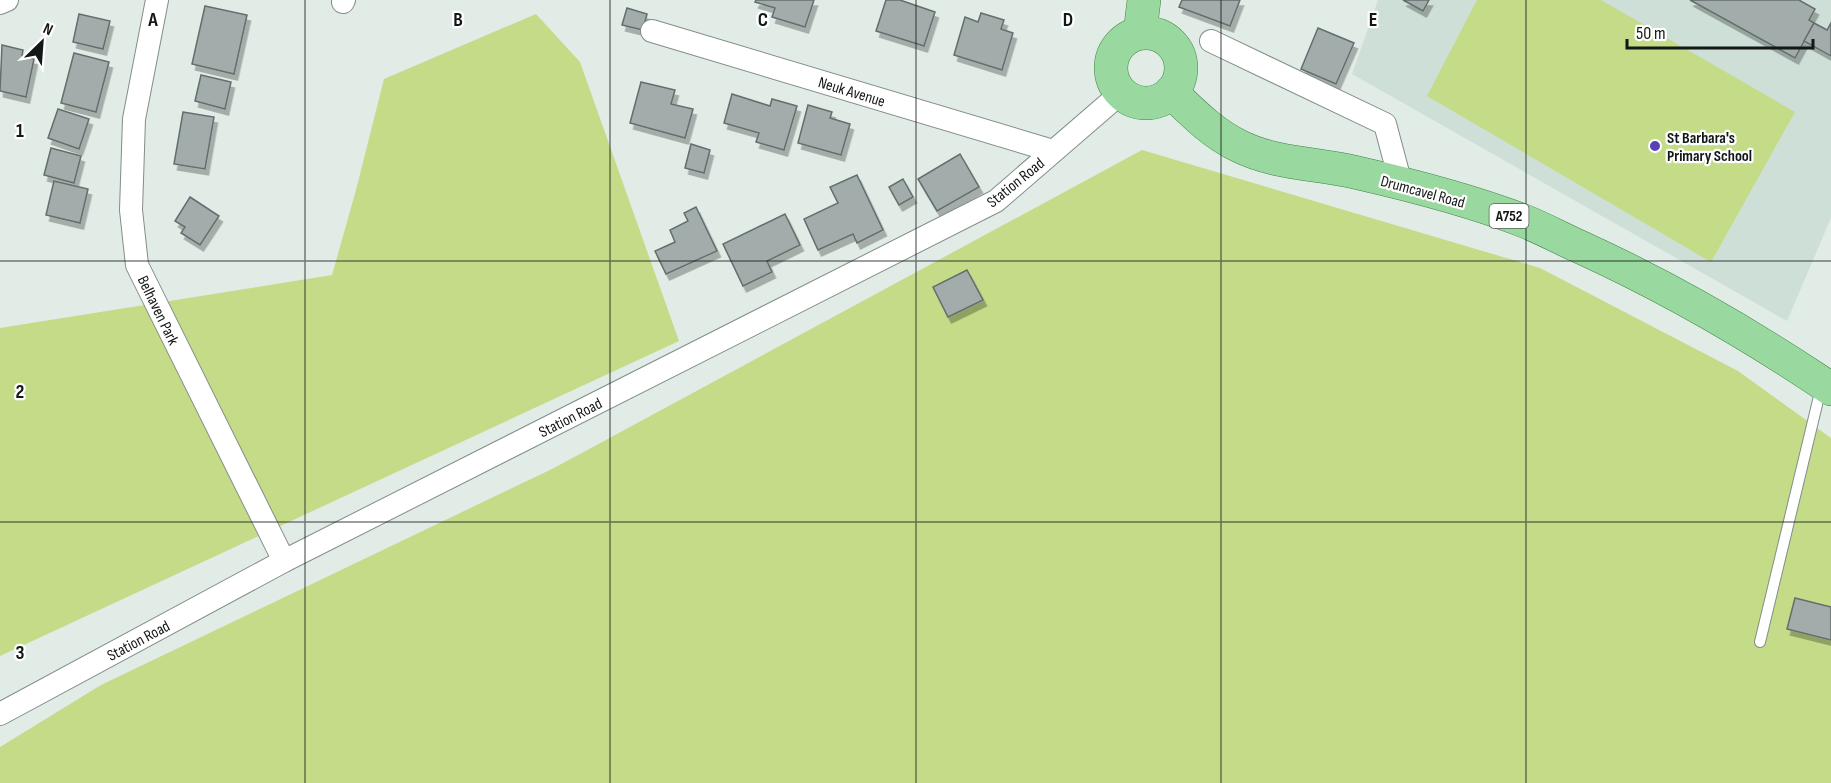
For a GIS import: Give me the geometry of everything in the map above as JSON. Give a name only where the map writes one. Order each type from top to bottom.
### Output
[{"type":"main road","points":[[1140,33],[1144,0]]},
{"type":"main road","points":[[1150,32],[1172,43],[1179,53],[1182,65],[1180,78],[1172,92],[1155,102],[1143,103],[1131,100],[1114,84],[1111,74],[1114,52],[1120,43],[1129,36],[1140,33],[1150,32]]},
{"type":"main road","name":"Drumcavel Road","points":[[1172,92],[1204,123],[1239,146],[1266,157],[1352,172],[1401,184],[1524,221],[1683,297],[1827,386]]},
{"type":"street","points":[[0,3],[7,0]]},
{"type":"street","name":"Belhaven Park","points":[[157,0],[134,119],[131,210],[137,265],[284,561]]},
{"type":"street","name":"Neuk Avenue","points":[[652,31],[1053,151]]},
{"type":"street","points":[[1211,41],[1385,124],[1401,184]]},
{"type":"street","name":"Station Road","points":[[0,714],[284,561],[996,201],[1121,93]]},
{"type":"lane","points":[[1760,642],[1827,386]]},
{"type":"shaded area","name":"St Barbara's Primary School","points":[[1378,0],[1831,0],[1831,218],[1787,321],[1352,74]]},
{"type":"green space","points":[[1477,0],[1601,0],[1795,112],[1711,262],[1427,96]]},
{"type":"green space","points":[[536,14],[580,62],[679,341],[0,656],[0,328],[332,275],[384,79]]},
{"type":"green space","points":[[1142,150],[1540,268],[1738,371],[1831,438],[1831,783],[0,783],[0,747],[101,685],[554,468]]},
{"type":"building","points":[[756,0],[814,0],[805,27],[772,17],[775,8],[755,2]]},
{"type":"building","points":[[886,0],[900,0],[935,12],[924,46],[876,31]]},
{"type":"building","points":[[1182,0],[1240,0],[1230,26],[1179,7]]},
{"type":"building","points":[[1403,0],[1429,0],[1423,11]]},
{"type":"building","points":[[1690,0],[1799,0],[1815,9],[1809,20],[1814,23],[1795,58]]},
{"type":"building","points":[[205,6],[247,15],[234,74],[192,64]]},
{"type":"building","points":[[627,8],[647,14],[643,30],[622,25]]},
{"type":"building","points":[[981,13],[1004,20],[1001,29],[1013,33],[1002,70],[954,55],[965,17],[978,22]]},
{"type":"building","points":[[79,14],[110,21],[103,49],[73,42]]},
{"type":"building","points":[[1814,23],[1827,30],[1831,23],[1831,56],[1804,41]]},
{"type":"building","points":[[1318,28],[1354,43],[1336,84],[1301,69]]},
{"type":"building","points":[[2,45],[23,50],[22,56],[34,59],[26,97],[0,91]]},
{"type":"building","points":[[74,53],[109,62],[96,112],[61,103]]},
{"type":"building","points":[[201,75],[231,82],[225,109],[195,101]]},
{"type":"building","points":[[641,82],[675,90],[671,104],[693,109],[685,138],[630,123]]},
{"type":"building","points":[[732,94],[770,106],[772,99],[797,106],[784,150],[756,142],[759,133],[724,123]]},
{"type":"building","points":[[808,105],[832,112],[830,118],[850,124],[841,155],[798,143]]},
{"type":"building","points":[[58,109],[89,119],[79,149],[48,138]]},
{"type":"building","points":[[183,112],[214,117],[205,169],[174,164]]},
{"type":"building","points":[[691,144],[710,150],[704,173],[685,168]]},
{"type":"building","points":[[51,148],[81,156],[74,183],[44,175]]},
{"type":"building","points":[[960,154],[979,187],[937,211],[918,179]]},
{"type":"building","points":[[857,175],[883,230],[857,243],[853,234],[818,250],[804,219],[838,203],[830,187]]},
{"type":"building","points":[[903,179],[913,197],[899,205],[889,187]]},
{"type":"building","points":[[54,181],[88,189],[80,223],[46,215]]},
{"type":"building","points":[[190,197],[219,216],[200,245],[181,233],[185,227],[175,221]]},
{"type":"building","points":[[696,207],[717,251],[666,274],[655,251],[675,242],[670,230],[688,221],[684,213]]},
{"type":"building","points":[[785,214],[800,245],[767,261],[772,272],[743,286],[723,244]]},
{"type":"building","points":[[967,270],[983,300],[948,317],[933,287]]},
{"type":"building","points":[[1795,598],[1831,607],[1831,640],[1787,629]]},
{"type":"place","name":"St Barbara's Primary School","points":[[1655,146]]}]
